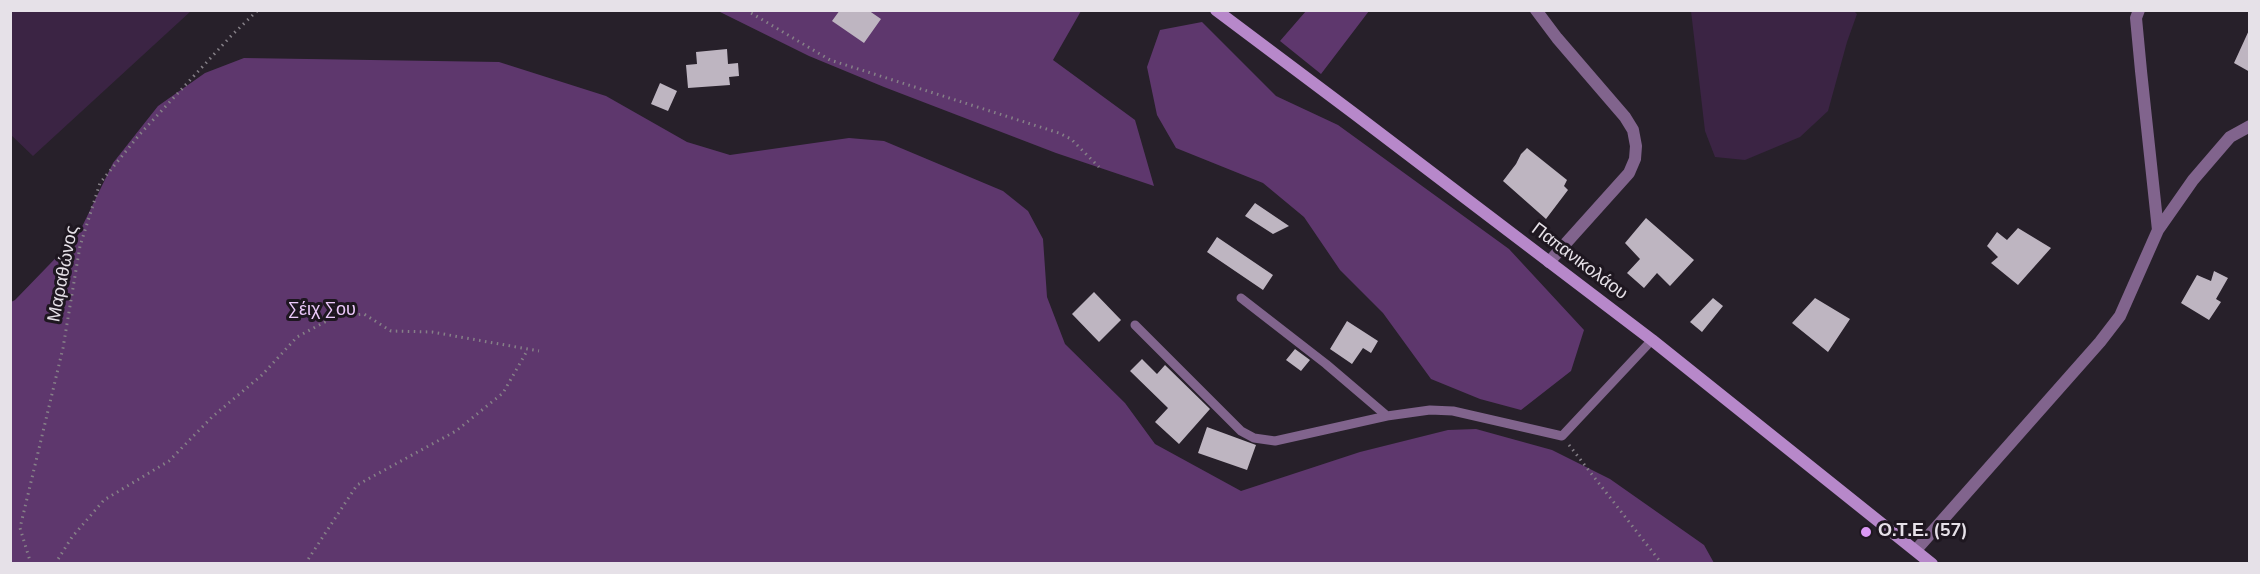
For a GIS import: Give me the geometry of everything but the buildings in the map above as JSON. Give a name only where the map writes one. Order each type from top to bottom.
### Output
[{"type":"main road","name":"Παπανικολάου","points":[[1216,10],[1652,340],[1932,564]]},
{"type":"street","points":[[1536,10],[1625,117],[1633,130],[1636,146],[1635,159],[1629,172],[1548,262]]},
{"type":"street","points":[[2139,10],[2136,18],[2158,230]]},
{"type":"street","points":[[1916,550],[2100,342],[2120,316],[2158,230],[2193,180],[2230,137],[2250,126]]},
{"type":"lane","points":[[1241,298],[1388,416]]},
{"type":"lane","points":[[1135,325],[1241,431],[1254,438],[1275,441],[1388,416],[1430,410],[1453,411],[1562,436],[1652,340]]},
{"type":"path","name":"Μαραθώνος","points":[[31,564],[20,528],[63,348],[80,246],[100,183],[140,134],[258,10]]},
{"type":"path","points":[[746,10],[830,60],[1059,133],[1071,139],[1099,167]]},
{"type":"path","points":[[55,564],[72,537],[104,500],[169,461],[212,417],[262,375],[297,337],[334,316],[364,314],[391,331],[432,332],[539,351]]},
{"type":"path","points":[[305,564],[357,485],[456,431],[503,393],[528,350]]},
{"type":"path","points":[[1562,436],[1662,564]]},
{"type":"shaded area","points":[[10,11],[191,11],[33,156],[11,135]]},
{"type":"shaded area","points":[[1691,11],[1854,11],[1857,14],[1828,111],[1800,137],[1745,160],[1715,157],[1705,131]]},
{"type":"green space","points":[[718,11],[1081,11],[1053,60],[1135,120],[1154,186],[1056,153],[884,87],[809,56]]},
{"type":"green space","points":[[1306,11],[1369,11],[1321,74],[1280,41]]},
{"type":"green space","points":[[1202,22],[1276,96],[1338,125],[1509,249],[1584,330],[1571,371],[1521,410],[1480,399],[1431,379],[1383,313],[1340,270],[1304,217],[1263,183],[1176,148],[1157,115],[1147,67],[1160,30]]},
{"type":"green space","name":"Σέιχ Σου","points":[[244,58],[499,62],[606,96],[687,142],[730,155],[849,138],[884,141],[1003,191],[1028,211],[1043,239],[1047,297],[1065,344],[1125,403],[1155,444],[1241,491],[1360,452],[1448,430],[1476,429],[1552,450],[1610,479],[1704,545],[1714,563],[11,563],[11,302],[78,235],[113,163],[158,106],[205,73]]},
{"type":"place","name":"Ο.Τ.Ε. (57)","points":[[1866,532]]}]
